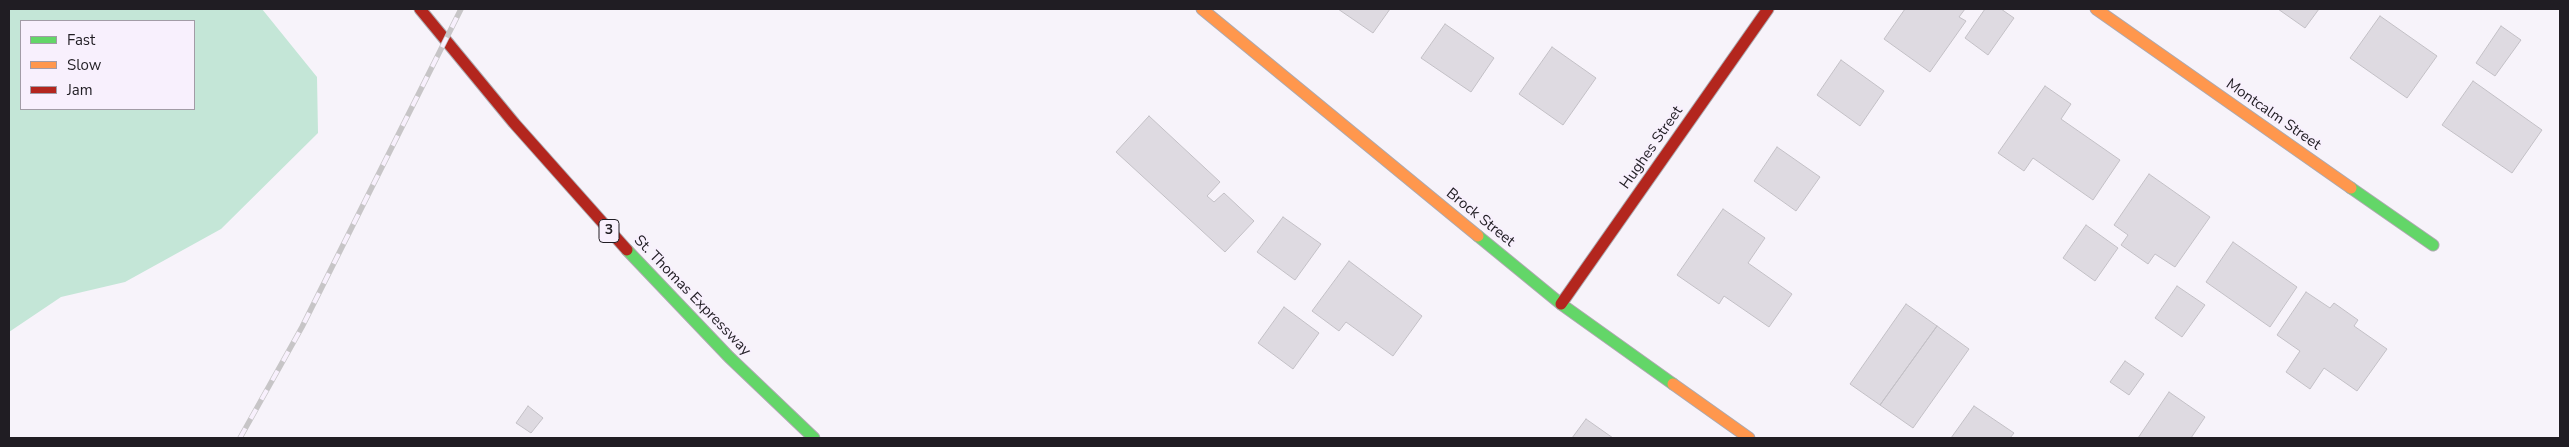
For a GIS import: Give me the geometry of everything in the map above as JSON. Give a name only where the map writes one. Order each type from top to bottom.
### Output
[{"type":"main road","name":"St. Thomas Expressway","points":[[420,9],[514,123],[610,232],[729,357],[814,438]]},
{"type":"main road","name":"Brock Street","points":[[1202,9],[1561,304],[1749,438]]},
{"type":"main road","name":"Hughes Street","points":[[1561,304],[1768,9]]},
{"type":"main road","name":"Montcalm Street","points":[[2096,9],[2433,245]]},
{"type":"green space","points":[[9,9],[262,9],[317,77],[318,133],[221,229],[125,282],[61,297],[9,332]]},
{"type":"building","points":[[1338,9],[1390,9],[1373,33]]},
{"type":"building","points":[[1905,9],[1965,9],[1959,17],[1966,21],[1930,72],[1884,39]]},
{"type":"building","points":[[1985,9],[2001,9],[2014,18],[1988,55],[1965,38]]},
{"type":"building","points":[[2278,9],[2319,9],[2305,28]]},
{"type":"building","points":[[2380,16],[2437,56],[2407,98],[2350,58]]},
{"type":"building","points":[[1445,24],[1494,58],[1471,92],[1421,58]]},
{"type":"building","points":[[2501,26],[2521,40],[2495,76],[2476,63]]},
{"type":"building","points":[[1552,47],[1596,78],[1563,125],[1519,94]]},
{"type":"building","points":[[1841,60],[1884,91],[1860,126],[1817,95]]},
{"type":"building","points":[[2473,81],[2542,130],[2512,173],[2442,125]]},
{"type":"building","points":[[2045,86],[2071,104],[2061,119],[2120,160],[2093,200],[2033,158],[2024,171],[1998,153]]},
{"type":"building","points":[[1149,116],[1220,182],[1207,196],[1214,202],[1224,193],[1254,221],[1225,252],[1116,152]]},
{"type":"building","points":[[1777,147],[1820,177],[1796,211],[1754,181]]},
{"type":"building","points":[[2149,174],[2210,217],[2175,267],[2155,254],[2148,264],[2121,245],[2128,235],[2114,225]]},
{"type":"building","points":[[1723,209],[1765,238],[1748,263],[1792,294],[1769,327],[1724,296],[1719,304],[1677,275]]},
{"type":"building","points":[[1283,217],[1321,244],[1295,280],[1257,252]]},
{"type":"building","points":[[2086,225],[2118,248],[2095,281],[2063,258]]},
{"type":"building","points":[[2233,242],[2297,287],[2270,327],[2206,282]]},
{"type":"building","points":[[1349,261],[1422,316],[1393,356],[1346,322],[1339,331],[1312,311]]},
{"type":"building","points":[[2177,286],[2205,305],[2182,337],[2155,318]]},
{"type":"building","points":[[2306,292],[2330,308],[2334,303],[2358,320],[2354,326],[2387,349],[2357,391],[2324,368],[2310,389],[2286,372],[2300,351],[2277,335]]},
{"type":"building","points":[[1906,304],[1937,326],[1880,405],[1850,384]]},
{"type":"building","points":[[1284,307],[1319,333],[1293,369],[1258,343]]},
{"type":"building","points":[[1937,326],[1969,349],[1913,428],[1880,405]]},
{"type":"building","points":[[2125,361],[2144,374],[2129,395],[2110,382]]},
{"type":"building","points":[[2169,392],[2205,417],[2191,438],[2138,438]]},
{"type":"building","points":[[528,406],[543,418],[531,433],[516,423]]},
{"type":"building","points":[[1974,406],[2014,433],[2010,438],[1951,438]]},
{"type":"building","points":[[1586,419],[1613,438],[1572,438]]},
{"type":"railway","points":[[240,438],[302,327],[461,9]]},
{"type":"traffic: fast","points":[[2351,188],[2433,245]]},
{"type":"traffic: fast","points":[[1478,236],[1561,304],[1673,384]]},
{"type":"traffic: fast","points":[[627,250],[729,357],[814,438]]},
{"type":"traffic: slow","points":[[1202,9],[1478,236]]},
{"type":"traffic: slow","points":[[2096,9],[2351,188]]},
{"type":"traffic: slow","points":[[1673,384],[1749,438]]},
{"type":"traffic: jam","points":[[420,9],[514,123],[627,250]]},
{"type":"traffic: jam","points":[[1561,304],[1768,9]]}]
